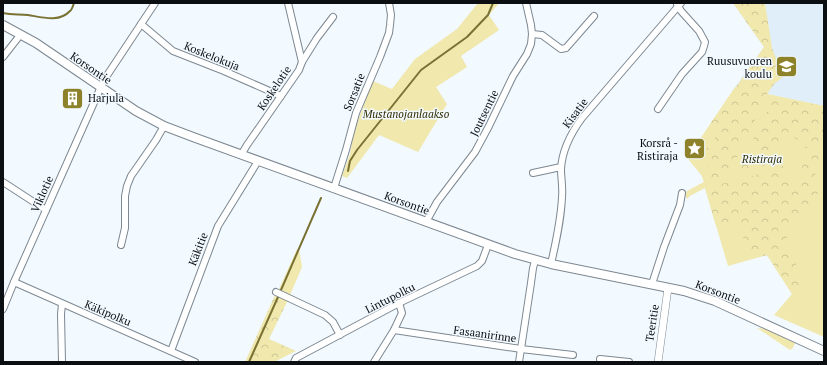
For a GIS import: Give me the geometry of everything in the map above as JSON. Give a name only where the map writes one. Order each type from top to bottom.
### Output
[{"type":"main road","name":"Korsontie","points":[[3,25],[21,34],[46,50],[136,111],[164,126],[535,261],[684,291],[715,301],[824,352]]},
{"type":"street","points":[[101,88],[104,80],[155,3]]},
{"type":"street","name":"Koskelotie","points":[[241,155],[299,70],[302,62],[288,3]]},
{"type":"street","name":"Sorsatie","points":[[334,188],[356,113],[380,57],[388,33],[391,15],[389,3]]},
{"type":"street","name":"Joutsentie","points":[[426,222],[437,202],[475,152],[513,76],[527,54],[531,44],[532,34],[526,3]]},
{"type":"street","points":[[658,109],[682,74],[702,52],[705,42],[699,32],[681,11],[678,4]]},
{"type":"street","name":"Kisatie","points":[[551,264],[560,216],[562,196],[561,167],[565,147],[571,133],[678,4]]},
{"type":"street","points":[[532,34],[542,35],[561,49],[566,48],[594,16]]},
{"type":"street","points":[[302,62],[317,38],[333,17]]},
{"type":"street","name":"Koskelokuja","points":[[141,24],[173,51],[281,96]]},
{"type":"street","points":[[3,57],[21,34]]},
{"type":"street","name":"Viklotie","points":[[3,309],[101,88]]},
{"type":"street","points":[[121,245],[124,228],[125,196],[127,186],[131,176],[164,126]]},
{"type":"street","name":"Käkitie","points":[[171,351],[218,226],[258,161]]},
{"type":"street","points":[[533,173],[561,167]]},
{"type":"street","points":[[3,182],[46,210]]},
{"type":"street","points":[[652,284],[680,205],[682,193]]},
{"type":"street","name":"Lintupolku","points":[[294,362],[296,358],[400,303],[477,266],[482,261],[488,245]]},
{"type":"street","points":[[519,362],[535,261]]},
{"type":"street","name":"Käkipolku","points":[[14,282],[195,362]]},
{"type":"street","name":"Teeritie","points":[[658,362],[668,288]]},
{"type":"street","points":[[276,292],[325,315],[333,322],[340,335]]},
{"type":"street","points":[[374,362],[394,330],[402,313],[400,303]]},
{"type":"street","points":[[62,304],[62,362]]},
{"type":"street","name":"Fasaanirinne","points":[[394,330],[521,349],[573,355]]},
{"type":"street","points":[[600,359],[629,362]]},
{"type":"shaded area","name":"Ruusuvuoren koulu","points":[[733,3],[824,3],[824,106],[735,87],[764,47]]},
{"type":"green space","name":"Mustanojanlaakso","points":[[478,3],[499,3],[489,15],[499,30],[461,56],[467,67],[436,87],[447,104],[418,152],[379,135],[347,178],[342,176],[350,154],[354,131],[373,81],[392,89],[415,59],[457,29]]},
{"type":"green space","points":[[733,3],[765,3],[772,48],[783,77],[774,84],[767,94],[736,160],[731,177],[720,181],[704,182],[702,176],[709,166],[702,152],[716,141],[710,124],[764,47]]},
{"type":"green space","name":"Ristiraja","points":[[735,87],[824,106],[824,337],[774,315],[792,294],[767,255],[728,266],[705,188],[687,199],[684,194],[704,182],[702,176],[684,154],[694,148]]},
{"type":"green space","points":[[775,96],[824,106],[824,148],[821,144],[806,148],[798,139],[788,137],[782,140],[779,144],[777,150],[778,159],[739,175],[745,156]]},
{"type":"green space","points":[[818,150],[824,152],[824,156],[814,166],[818,192],[815,203],[804,208],[792,227],[781,250],[795,257],[802,295],[792,294],[767,255],[752,259],[737,222],[716,226],[705,188],[750,177],[782,165],[789,177],[796,182],[804,177],[802,167],[808,153]]},
{"type":"green space","points":[[297,249],[299,250],[302,267],[290,295],[279,289]]},
{"type":"green space","points":[[275,295],[288,300],[269,339],[296,351],[274,362],[245,362]]},
{"type":"green space","points":[[757,328],[767,329],[795,343],[793,348],[790,350]]},
{"type":"waterway","points":[[3,13],[55,18],[66,15],[71,10],[74,3]]},
{"type":"waterway","points":[[348,171],[350,161],[357,150],[421,70],[467,37],[488,15],[493,3]]},
{"type":"waterway","points":[[281,290],[321,198]]},
{"type":"waterway","points":[[249,362],[278,297]]},
{"type":"place","name":"Ruusuvuoren koulu","points":[[787,67]]},
{"type":"place","name":"Harjula","points":[[72,98]]},
{"type":"place","name":"Korsrå - Ristiraja","points":[[694,149]]}]
